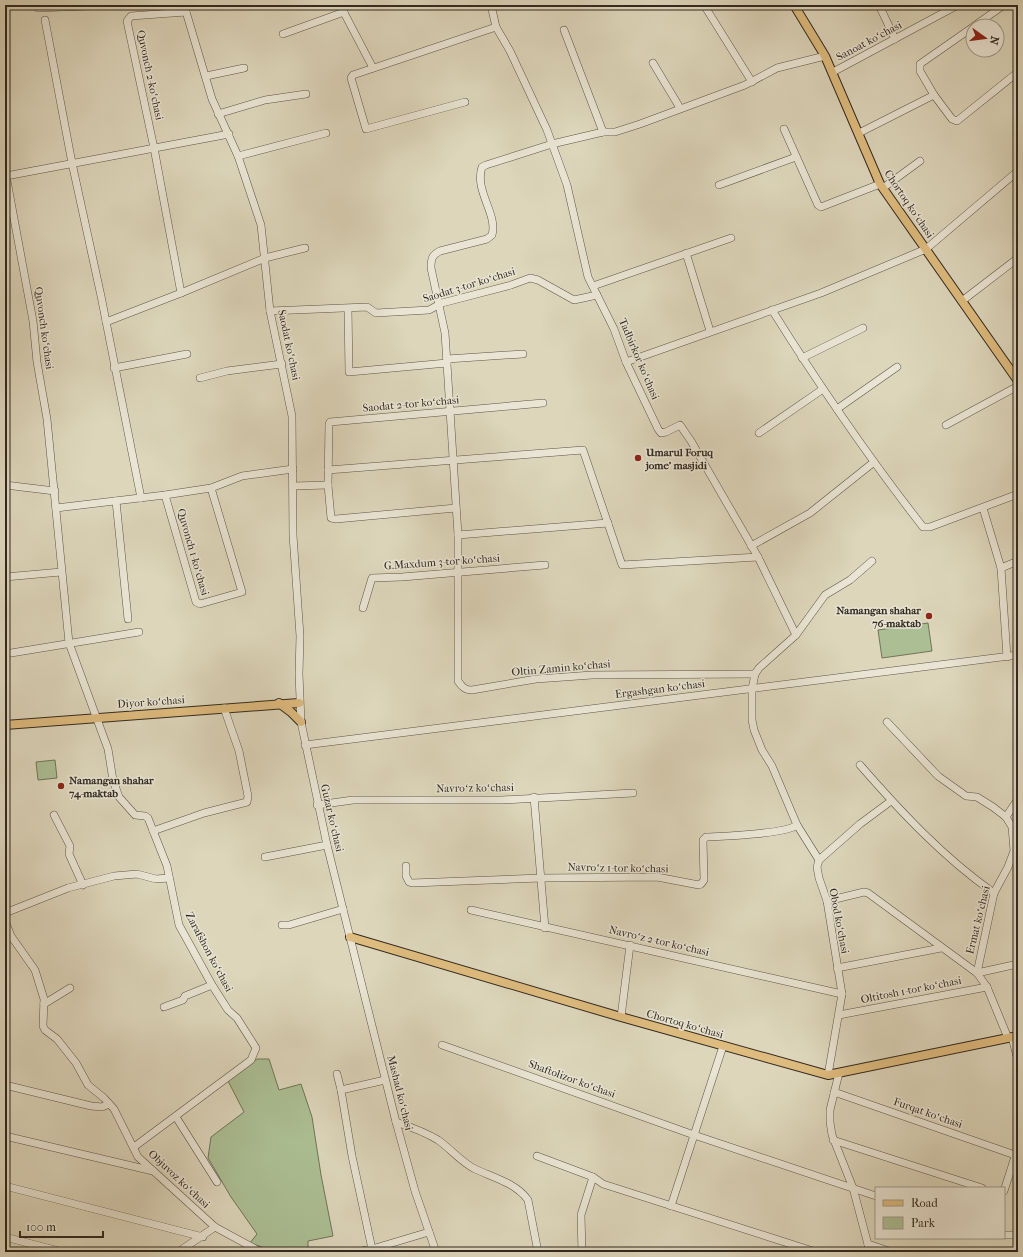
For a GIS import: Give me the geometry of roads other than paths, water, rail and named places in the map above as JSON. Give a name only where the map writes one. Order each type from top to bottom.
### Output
[{"type":"main road","name":"Chortoq koʻchasi","points":[[794,5],[833,72],[881,186],[1017,378]]},
{"type":"main road","name":"Diyor koʻchasi","points":[[5,725],[300,702]]},
{"type":"main road","points":[[279,703],[301,722]]},
{"type":"main road","name":"Chortoq koʻchasi","points":[[350,937],[621,1017],[828,1075],[1013,1037]]},
{"type":"street","points":[[38,8],[113,5]]},
{"type":"street","name":"Tadbirkor koʻchasi","points":[[491,5],[496,28],[510,51],[552,144],[567,185],[582,242],[584,268],[614,328],[626,362],[658,429],[661,433],[680,425],[691,440],[758,557],[796,635]]},
{"type":"street","points":[[704,5],[752,82]]},
{"type":"street","points":[[879,5],[895,39]]},
{"type":"street","name":"Sanoat koʻchasi","points":[[833,72],[958,5]]},
{"type":"street","points":[[985,18],[1004,5]]},
{"type":"street","name":"Saodat koʻchasi","points":[[185,8],[218,114],[229,134],[238,156],[261,225],[270,311],[292,416],[293,535],[300,636],[300,702]]},
{"type":"street","name":"Quvonch 2-koʻchasi","points":[[181,293],[128,19],[131,16],[185,8]]},
{"type":"street","points":[[283,34],[342,8],[373,68]]},
{"type":"street","points":[[45,20],[72,163],[106,322],[141,498]]},
{"type":"street","points":[[465,102],[366,129],[351,78],[352,75],[496,28]]},
{"type":"street","points":[[564,30],[604,132]]},
{"type":"street","points":[[965,32],[920,64],[920,71],[934,95],[952,119],[956,121],[1018,72]]},
{"type":"street","points":[[552,144],[604,132],[615,132],[640,124],[752,82],[777,68],[825,56]]},
{"type":"street","points":[[652,63],[680,108]]},
{"type":"street","points":[[206,76],[244,68]]},
{"type":"street","points":[[218,114],[265,100],[306,94]]},
{"type":"street","points":[[859,133],[934,95]]},
{"type":"street","points":[[784,129],[818,205],[821,207],[881,186],[920,161]]},
{"type":"street","points":[[238,156],[326,133]]},
{"type":"street","points":[[6,173],[72,163],[229,134]]},
{"type":"street","name":"Oltin Zamin koʻchasi","points":[[552,144],[482,168],[480,179],[493,226],[492,235],[487,239],[433,254],[431,268],[445,332],[458,535],[458,681],[461,686],[468,690],[536,679],[592,675],[687,673],[755,674]]},
{"type":"street","points":[[719,185],[796,157]]},
{"type":"street","points":[[626,362],[820,293],[926,249],[1018,172]]},
{"type":"street","name":"Quvonch koʻchasi","points":[[6,173],[34,321],[37,362],[47,419],[55,491]]},
{"type":"street","points":[[593,286],[732,238]]},
{"type":"street","points":[[106,322],[265,258],[305,248]]},
{"type":"street","points":[[686,253],[710,331]]},
{"type":"street","points":[[962,301],[1018,258]]},
{"type":"street","name":"Saodat 3-tor koʻchasi","points":[[270,311],[348,309],[367,307],[376,313],[429,310],[439,304],[468,295],[511,286],[530,278],[538,280],[574,300],[597,295]]},
{"type":"street","points":[[348,309],[349,372],[523,354]]},
{"type":"street","points":[[772,310],[822,389],[923,527],[930,527],[1018,494]]},
{"type":"street","points":[[802,358],[863,328]]},
{"type":"street","points":[[114,368],[187,354]]},
{"type":"street","points":[[200,378],[228,371],[282,364]]},
{"type":"street","points":[[837,409],[897,367]]},
{"type":"street","points":[[946,425],[1018,386]]},
{"type":"street","points":[[759,433],[822,389]]},
{"type":"street","name":"Saodat 2-tor koʻchasi","points":[[328,470],[328,426],[330,422],[543,403]]},
{"type":"street","points":[[456,508],[336,519],[330,516],[328,470],[583,450],[622,565],[758,557]]},
{"type":"street","points":[[751,546],[810,513],[874,462]]},
{"type":"street","name":"Quvonch 1-koʻchasi","points":[[56,508],[211,488],[242,476],[293,469]]},
{"type":"street","points":[[5,485],[55,491],[61,572],[69,643],[97,717]]},
{"type":"street","points":[[293,486],[328,485]]},
{"type":"street","name":"Quvonch 1-koʻchasi","points":[[165,495],[196,602],[200,604],[242,592],[211,488]]},
{"type":"street","points":[[116,501],[128,619]]},
{"type":"street","points":[[983,508],[1000,568],[1007,656]]},
{"type":"street","points":[[458,535],[608,523]]},
{"type":"street","points":[[872,561],[850,580],[825,595],[796,635],[759,668],[755,674],[752,689],[752,720],[754,730],[762,750],[772,766],[797,825],[819,860],[860,824],[891,801]]},
{"type":"street","points":[[1000,568],[1018,562]]},
{"type":"street","name":"G.Maxdum 3-tor koʻchasi","points":[[363,608],[372,578],[458,573],[545,565]]},
{"type":"street","points":[[5,576],[61,572]]},
{"type":"street","points":[[5,654],[139,632]]},
{"type":"street","name":"Ergashgan koʻchasi","points":[[305,745],[1018,655]]},
{"type":"street","name":"Guzar koʻchasi","points":[[300,702],[301,722],[305,745],[327,845],[350,937]]},
{"type":"street","points":[[153,831],[204,813],[247,802],[248,796],[239,752],[224,708]]},
{"type":"street","name":"Zarafshon koʻchasi","points":[[97,717],[108,749],[113,780],[121,801],[135,815],[145,816],[148,818],[167,866],[179,926],[212,985],[228,1010],[237,1018],[254,1043],[254,1054],[251,1060],[176,1117]]},
{"type":"street","points":[[887,722],[938,776],[966,796],[977,797],[1006,817],[1018,799]]},
{"type":"street","points":[[860,765],[891,801],[952,861],[994,893]]},
{"type":"street","name":"Navroʻz koʻchasi","points":[[318,805],[353,800],[502,800],[534,797],[633,793]]},
{"type":"street","points":[[534,797],[545,928]]},
{"type":"street","points":[[54,815],[70,846],[69,854],[83,885]]},
{"type":"street","name":"Ermat koʻchasi","points":[[977,973],[994,893],[1008,867],[1014,851],[1012,826],[1006,817]]},
{"type":"street","name":"Navroʻz 1-tor koʻchasi","points":[[406,866],[406,876],[409,882],[412,883],[541,878],[657,877],[701,884],[704,880],[704,838],[769,832],[794,828],[797,825]]},
{"type":"street","points":[[265,857],[327,845]]},
{"type":"street","name":"Obod koʻchasi","points":[[819,860],[817,867],[826,901],[842,994],[828,1075]]},
{"type":"street","points":[[5,913],[55,892],[114,876],[137,874],[156,879],[169,878]]},
{"type":"street","points":[[826,901],[864,892],[868,893],[977,973],[987,987],[1013,1037],[1018,1061]]},
{"type":"street","points":[[282,925],[289,925],[343,909]]},
{"type":"street","name":"Navroʻz 2-tor koʻchasi","points":[[471,910],[545,928],[630,945],[842,994]]},
{"type":"street","name":"Objuvoz koʻchasi","points":[[5,921],[8,937],[35,970],[44,1004],[43,1026],[45,1030],[58,1039],[76,1063],[88,1085],[109,1104],[134,1147],[138,1157],[215,1227],[261,1252]]},
{"type":"street","name":"Mashad koʻchasi","points":[[350,937],[396,1122],[436,1252]]},
{"type":"street","points":[[621,1017],[630,945]]},
{"type":"street","points":[[837,968],[941,948]]},
{"type":"street","points":[[977,973],[1018,964]]},
{"type":"street","points":[[164,1007],[184,1000],[185,996],[212,985]]},
{"type":"street","name":"Oltitosh 1-tor koʻchasi","points":[[839,1015],[987,987]]},
{"type":"street","points":[[44,1004],[70,988]]},
{"type":"street","name":"Shaftolizor koʻchasi","points":[[442,1045],[694,1135],[875,1196]]},
{"type":"street","points":[[671,1206],[723,1046]]},
{"type":"street","points":[[839,1073],[834,1092],[830,1122],[833,1140],[853,1188],[870,1252]]},
{"type":"street","points":[[337,1074],[352,1156],[372,1248]]},
{"type":"street","points":[[340,1090],[385,1080]]},
{"type":"street","points":[[5,1085],[91,1106],[102,1107],[109,1104]]},
{"type":"street","name":"Furqat koʻchasi","points":[[834,1092],[1015,1155]]},
{"type":"street","points":[[134,1147],[176,1117],[217,1182]]},
{"type":"street","points":[[396,1122],[418,1129],[438,1140],[474,1168],[501,1180],[525,1196],[528,1200],[538,1252]]},
{"type":"street","points":[[5,1136],[154,1171]]},
{"type":"street","points":[[833,1140],[979,1187]]},
{"type":"street","points":[[1005,1188],[1018,1147]]},
{"type":"street","points":[[537,1156],[594,1177],[603,1184],[816,1252]]},
{"type":"street","points":[[582,1252],[581,1215],[594,1177]]},
{"type":"street","points":[[5,1186],[203,1236]]},
{"type":"street","points":[[178,1252],[215,1227]]},
{"type":"street","points":[[357,1252],[429,1232]]},
{"type":"street","points":[[1005,1235],[1018,1235]]},
{"type":"street","points":[[5,1237],[63,1252]]},
{"type":"street","points":[[868,1244],[892,1252]]},
{"type":"place","name":"Umarul Foruq jome' masjidi","points":[[638,458]]},
{"type":"place","name":"Namangan shahar 76-maktab","points":[[929,616]]},
{"type":"place","name":"Namangan shahar 74-maktab","points":[[61,786]]}]
